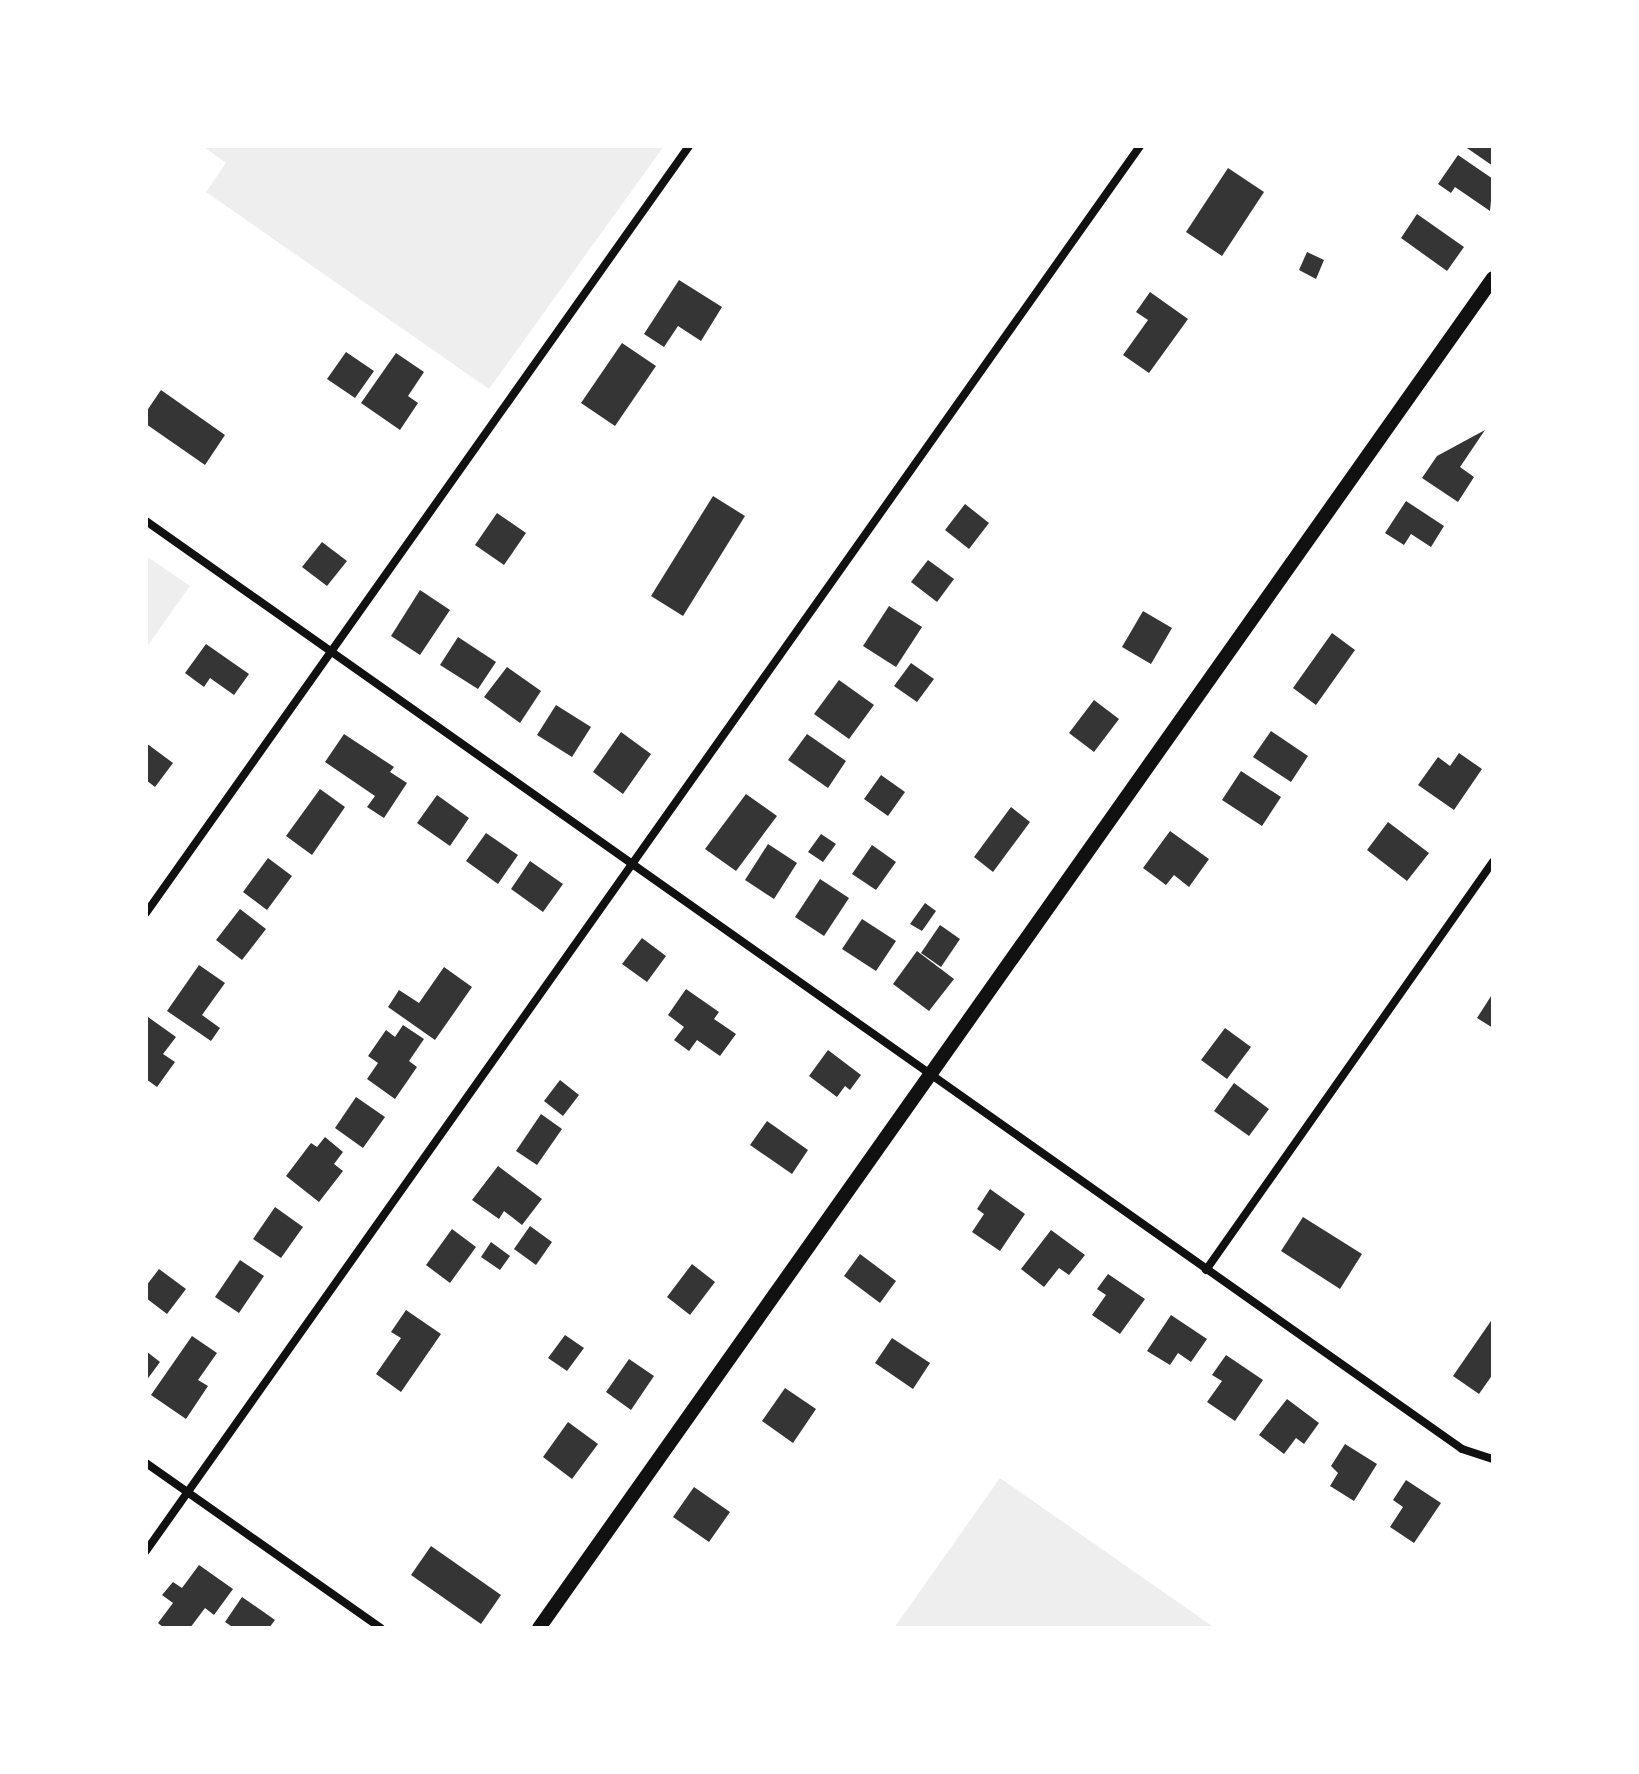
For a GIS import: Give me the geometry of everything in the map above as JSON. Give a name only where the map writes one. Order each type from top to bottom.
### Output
[{"type":"street","points":[[146,913],[689,146]]},
{"type":"street","points":[[146,1551],[1140,146]]},
{"type":"street","points":[[539,1628],[1493,278]]},
{"type":"street","points":[[146,521],[1462,1449],[1493,1459]]},
{"type":"street","points":[[1206,1270],[1493,862]]},
{"type":"street","points":[[146,1463],[381,1628]]},
{"type":"shaded area","points":[[203,146],[664,146],[489,389],[206,192],[226,163]]},
{"type":"shaded area","points":[[146,556],[190,586],[146,648]]},
{"type":"shaded area","points":[[1000,1478],[1215,1628],[894,1628]]},
{"type":"building","points":[[1464,146],[1493,146],[1493,166]]},
{"type":"building","points":[[1458,155],[1493,179],[1490,211],[1455,187],[1451,193],[1438,184]]},
{"type":"building","points":[[1228,168],[1264,192],[1222,256],[1186,232]]},
{"type":"building","points":[[1417,214],[1464,247],[1447,271],[1401,238]]},
{"type":"building","points":[[1307,252],[1324,260],[1316,279],[1299,270]]},
{"type":"building","points":[[679,280],[722,307],[701,341],[678,326],[664,347],[644,334]]},
{"type":"building","points":[[1150,292],[1188,319],[1149,373],[1123,355],[1148,320],[1136,312]]},
{"type":"building","points":[[622,343],[656,366],[615,426],[581,403]]},
{"type":"building","points":[[346,352],[374,371],[355,398],[327,379]]},
{"type":"building","points":[[396,353],[424,372],[408,396],[418,403],[400,430],[361,403]]},
{"type":"building","points":[[161,390],[225,435],[205,465],[146,424],[146,412]]},
{"type":"building","points":[[1485,430],[1460,467],[1474,477],[1458,502],[1422,478],[1437,456]]},
{"type":"building","points":[[713,496],[745,516],[683,616],[651,596]]},
{"type":"building","points":[[1406,501],[1444,526],[1431,547],[1411,534],[1404,545],[1385,533]]},
{"type":"building","points":[[965,504],[989,523],[969,549],[945,530]]},
{"type":"building","points":[[497,513],[526,533],[504,565],[475,545]]},
{"type":"building","points":[[322,542],[347,561],[327,586],[302,567]]},
{"type":"building","points":[[928,560],[954,579],[937,602],[911,582]]},
{"type":"building","points":[[420,590],[450,610],[420,655],[391,636]]},
{"type":"building","points":[[889,606],[922,627],[896,667],[863,646]]},
{"type":"building","points":[[1143,611],[1172,628],[1151,664],[1122,647]]},
{"type":"building","points":[[1332,633],[1355,650],[1316,705],[1293,688]]},
{"type":"building","points":[[458,637],[496,662],[478,689],[440,665]]},
{"type":"building","points":[[206,644],[249,674],[234,695],[210,678],[204,687],[185,673]]},
{"type":"building","points":[[911,663],[934,679],[917,702],[894,686]]},
{"type":"building","points":[[507,667],[541,691],[520,723],[484,697]]},
{"type":"building","points":[[839,680],[874,705],[849,739],[814,714]]},
{"type":"building","points":[[1094,700],[1119,719],[1094,752],[1069,733]]},
{"type":"building","points":[[556,705],[591,727],[572,757],[537,735]]},
{"type":"building","points":[[1271,731],[1308,756],[1291,782],[1253,757]]},
{"type":"building","points":[[621,732],[651,754],[623,794],[593,772]]},
{"type":"building","points":[[344,734],[394,767],[390,772],[407,783],[384,818],[367,807],[375,796],[325,762]]},
{"type":"building","points":[[807,734],[846,761],[828,788],[788,760]]},
{"type":"building","points":[[146,743],[173,763],[155,787],[146,780]]},
{"type":"building","points":[[1459,753],[1482,769],[1454,810],[1418,785],[1438,757],[1450,766]]},
{"type":"building","points":[[1241,771],[1281,797],[1262,826],[1222,800]]},
{"type":"building","points":[[881,775],[905,792],[888,816],[864,799]]},
{"type":"building","points":[[320,789],[345,807],[312,855],[286,836]]},
{"type":"building","points":[[746,794],[777,816],[736,871],[705,849]]},
{"type":"building","points":[[437,795],[469,818],[450,846],[417,823]]},
{"type":"building","points":[[1011,807],[1030,822],[993,872],[974,857]]},
{"type":"building","points":[[1388,822],[1429,853],[1407,881],[1367,850]]},
{"type":"building","points":[[1170,831],[1209,859],[1189,887],[1174,875],[1166,885],[1143,868]]},
{"type":"building","points":[[486,833],[518,855],[498,884],[466,861]]},
{"type":"building","points":[[821,834],[836,844],[823,862],[808,852]]},
{"type":"building","points":[[768,844],[797,863],[774,899],[745,880]]},
{"type":"building","points":[[872,845],[896,862],[876,890],[852,874]]},
{"type":"building","points":[[268,858],[292,876],[267,910],[243,892]]},
{"type":"building","points":[[530,861],[563,884],[543,912],[511,889]]},
{"type":"building","points":[[820,879],[849,898],[824,936],[795,917]]},
{"type":"building","points":[[925,903],[936,911],[922,931],[910,924]]},
{"type":"building","points":[[240,909],[266,929],[242,960],[216,940]]},
{"type":"building","points":[[862,919],[896,941],[876,971],[842,949]]},
{"type":"building","points":[[940,925],[960,939],[941,967],[921,953]]},
{"type":"building","points":[[642,938],[666,956],[647,982],[622,964]]},
{"type":"building","points":[[917,951],[954,979],[929,1011],[893,984]]},
{"type":"building","points":[[199,965],[225,983],[202,1015],[220,1028],[211,1041],[167,1011]]},
{"type":"building","points":[[444,967],[472,987],[435,1040],[388,1007],[399,990],[419,1003]]},
{"type":"building","points":[[686,989],[719,1012],[714,1019],[736,1034],[720,1056],[697,1040],[689,1051],[674,1040],[684,1027],[668,1015]]},
{"type":"building","points":[[1493,993],[1493,1028],[1477,1018]]},
{"type":"building","points":[[148,1017],[176,1037],[163,1054],[175,1062],[157,1087],[146,1079]]},
{"type":"building","points":[[403,1025],[424,1039],[409,1061],[417,1067],[395,1099],[367,1079],[378,1063],[368,1056],[386,1030],[395,1037]]},
{"type":"building","points":[[1225,1028],[1251,1047],[1227,1079],[1201,1060]]},
{"type":"building","points":[[828,1050],[861,1075],[850,1090],[845,1086],[837,1097],[809,1076]]},
{"type":"building","points":[[560,1080],[579,1095],[563,1116],[544,1101]]},
{"type":"building","points":[[1234,1083],[1269,1109],[1249,1136],[1214,1111]]},
{"type":"building","points":[[356,1097],[385,1117],[363,1148],[335,1128]]},
{"type":"building","points":[[541,1114],[562,1129],[537,1165],[516,1151]]},
{"type":"building","points":[[767,1121],[808,1150],[792,1174],[750,1145]]},
{"type":"building","points":[[325,1137],[343,1152],[334,1164],[343,1171],[319,1202],[286,1176],[311,1143],[317,1147]]},
{"type":"building","points":[[498,1166],[542,1199],[522,1225],[504,1211],[499,1219],[472,1200]]},
{"type":"building","points":[[990,1189],[1025,1214],[1000,1251],[972,1232],[984,1214],[977,1209]]},
{"type":"building","points":[[275,1207],[303,1227],[281,1258],[253,1239]]},
{"type":"building","points":[[1303,1217],[1362,1254],[1340,1289],[1281,1251]]},
{"type":"building","points":[[530,1226],[552,1242],[536,1265],[514,1249]]},
{"type":"building","points":[[452,1229],[476,1247],[450,1283],[426,1265]]},
{"type":"building","points":[[1051,1230],[1085,1255],[1069,1275],[1059,1268],[1044,1287],[1021,1269]]},
{"type":"building","points":[[491,1242],[510,1256],[500,1270],[481,1257]]},
{"type":"building","points":[[860,1254],[896,1281],[880,1303],[844,1276]]},
{"type":"building","points":[[240,1260],[264,1276],[239,1313],[215,1297]]},
{"type":"building","points":[[692,1264],[715,1282],[690,1315],[667,1297]]},
{"type":"building","points":[[159,1269],[186,1289],[167,1314],[146,1298],[146,1286]]},
{"type":"building","points":[[1108,1274],[1145,1299],[1120,1334],[1092,1315],[1106,1295],[1097,1289]]},
{"type":"building","points":[[406,1310],[441,1334],[401,1392],[376,1374],[401,1338],[391,1332]]},
{"type":"building","points":[[1171,1315],[1207,1339],[1191,1362],[1178,1353],[1170,1365],[1147,1351]]},
{"type":"building","points":[[1493,1318],[1493,1374],[1479,1394],[1453,1376]]},
{"type":"building","points":[[565,1335],[584,1348],[567,1371],[548,1358]]},
{"type":"building","points":[[192,1336],[217,1353],[198,1380],[208,1386],[186,1419],[151,1395]]},
{"type":"building","points":[[892,1338],[930,1363],[913,1389],[875,1363]]},
{"type":"building","points":[[146,1351],[160,1362],[146,1381]]},
{"type":"building","points":[[1226,1355],[1263,1380],[1235,1421],[1207,1402],[1222,1381],[1212,1375]]},
{"type":"building","points":[[629,1359],[654,1376],[631,1410],[606,1392]]},
{"type":"building","points":[[785,1388],[816,1409],[793,1443],[762,1421]]},
{"type":"building","points":[[1287,1399],[1319,1423],[1304,1444],[1296,1438],[1284,1454],[1259,1435]]},
{"type":"building","points":[[568,1422],[598,1444],[572,1479],[543,1457]]},
{"type":"building","points":[[1345,1444],[1377,1464],[1354,1501],[1330,1486],[1338,1473],[1331,1466]]},
{"type":"building","points":[[1406,1480],[1441,1503],[1414,1543],[1390,1527],[1403,1507],[1393,1500]]},
{"type":"building","points":[[694,1487],[730,1512],[709,1542],[673,1517]]},
{"type":"building","points":[[431,1546],[501,1595],[481,1624],[411,1575]]},
{"type":"building","points":[[199,1565],[233,1589],[214,1615],[205,1608],[190,1628],[164,1628],[158,1623],[173,1603],[162,1595],[173,1582],[182,1588]]},
{"type":"building","points":[[242,1597],[275,1620],[269,1628],[234,1628],[225,1622]]}]
